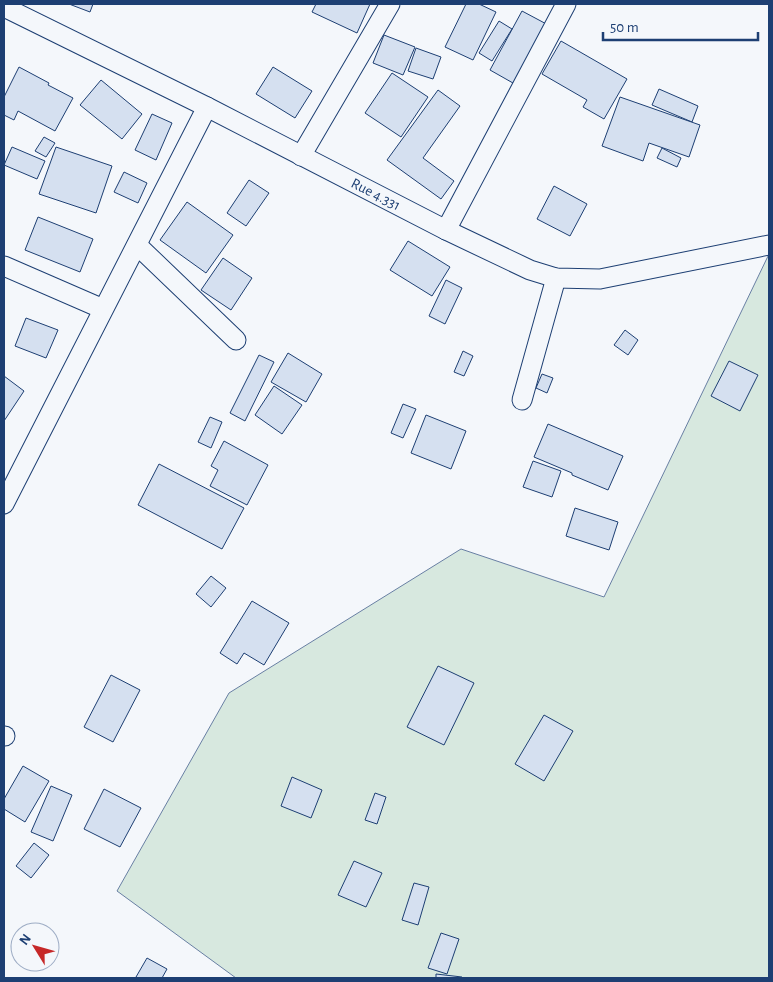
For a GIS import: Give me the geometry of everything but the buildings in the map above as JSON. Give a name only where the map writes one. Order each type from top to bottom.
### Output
[{"type":"street","points":[[301,156],[390,4]]},
{"type":"street","points":[[446,230],[566,4]]},
{"type":"street","name":"Rue 4.331","points":[[4,7],[207,107],[446,230],[530,270],[556,278],[600,279],[769,245]]},
{"type":"street","points":[[4,504],[207,107]]},
{"type":"street","points":[[137,245],[236,340]]},
{"type":"street","points":[[4,266],[103,309]]},
{"type":"street","points":[[522,400],[556,278]]},
{"type":"shaded area","points":[[769,254],[769,978],[236,978],[117,891],[229,693],[461,549],[604,597]]}]
